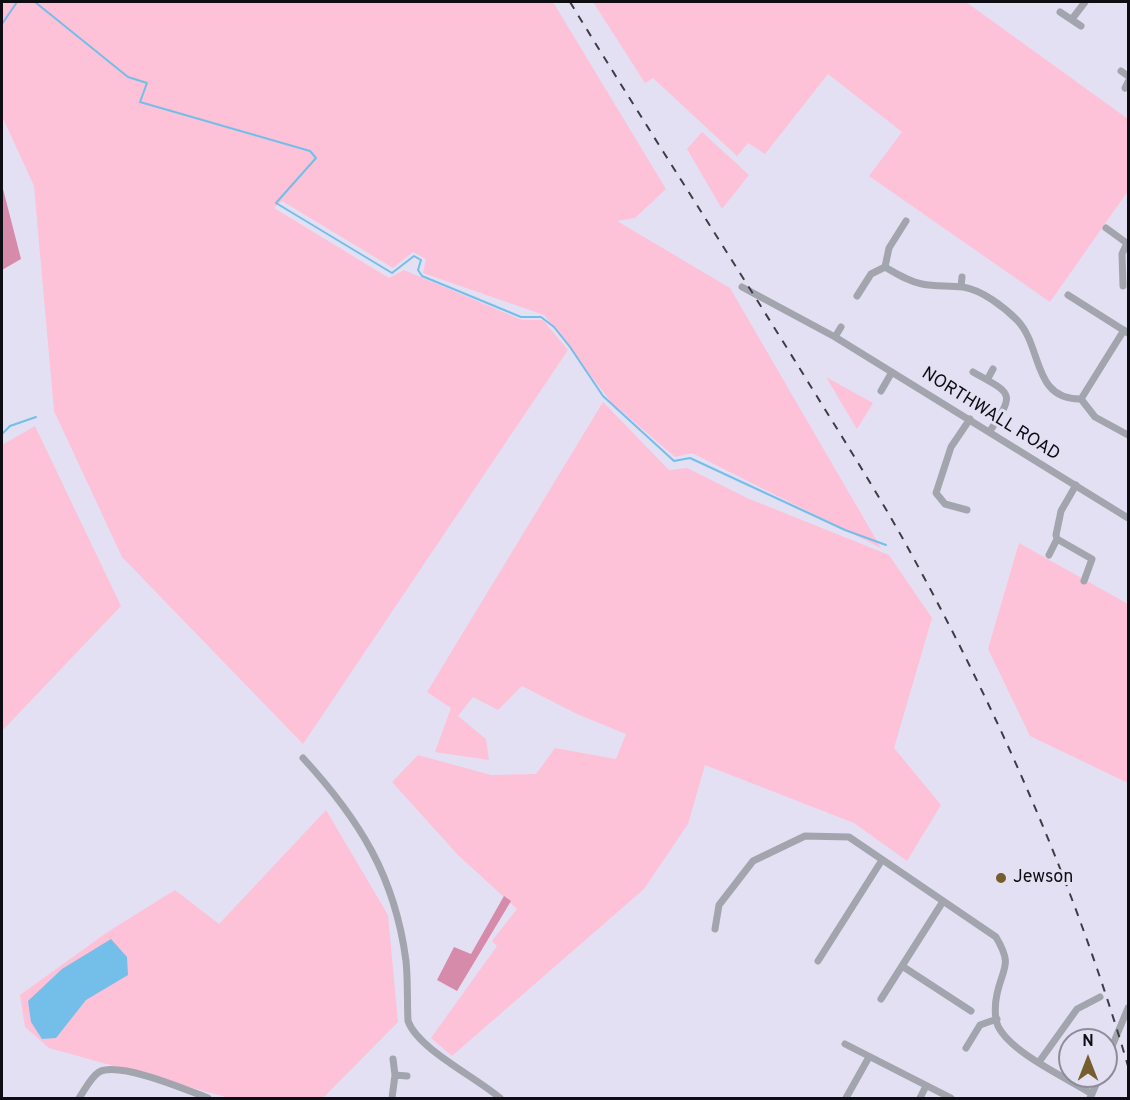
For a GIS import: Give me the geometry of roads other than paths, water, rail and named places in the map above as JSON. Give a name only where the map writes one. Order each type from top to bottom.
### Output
[{"type":"street","points":[[1072,19],[1085,2]]},
{"type":"street","points":[[1060,12],[1081,26]]},
{"type":"street","points":[[1121,71],[1128,76]]},
{"type":"street","points":[[885,267],[889,248],[906,221]]},
{"type":"street","points":[[890,224],[899,230]]},
{"type":"street","points":[[1106,228],[1128,243],[1122,254],[1123,286]]},
{"type":"street","points":[[885,267],[906,279],[921,284],[961,287],[982,294],[1017,320],[1027,334],[1041,375],[1049,387],[1061,397],[1081,399],[1095,417],[1128,435]]},
{"type":"street","points":[[857,296],[871,274],[885,267]]},
{"type":"street","points":[[961,287],[962,277]]},
{"type":"street","name":"NORTHWALL ROAD","points":[[742,287],[835,337],[1128,518]]},
{"type":"street","points":[[863,288],[870,292]]},
{"type":"street","points":[[1068,295],[1126,331],[1081,399]]},
{"type":"street","points":[[835,337],[841,327]]},
{"type":"street","points":[[987,380],[993,369]]},
{"type":"street","points":[[881,391],[892,372]]},
{"type":"street","points":[[973,372],[1005,392],[1009,399],[1008,405],[990,431]]},
{"type":"street","points":[[967,510],[945,504],[936,493],[951,447],[970,419]]},
{"type":"street","points":[[1049,555],[1057,539],[1061,512],[1076,485]]},
{"type":"street","points":[[1057,539],[1092,559],[1084,581]]},
{"type":"street","points":[[303,758],[348,811],[372,847],[398,918],[405,958],[408,1021],[412,1030],[431,1049],[500,1098]]},
{"type":"street","points":[[715,929],[720,905],[753,861],[805,836],[849,837],[942,903],[996,937],[1007,955],[1004,976],[997,994],[999,1026],[1012,1042],[1091,1096]]},
{"type":"street","points":[[818,961],[882,860]]},
{"type":"street","points":[[881,999],[942,903]]},
{"type":"street","points":[[902,966],[970,1011]]},
{"type":"street","points":[[1039,1062],[1077,1009],[1100,997]]},
{"type":"street","points":[[1118,1032],[1128,1008]]},
{"type":"street","points":[[966,1048],[980,1025],[997,1020]]},
{"type":"street","points":[[845,1044],[951,1098]]},
{"type":"street","points":[[846,1098],[868,1057]]},
{"type":"street","points":[[392,1098],[395,1075],[393,1059]]},
{"type":"street","points":[[79,1098],[96,1075],[110,1069],[155,1080],[208,1098]]},
{"type":"street","points":[[395,1075],[408,1076]]},
{"type":"street","points":[[920,1098],[926,1086]]},
{"type":"water","points":[[111,939],[127,957],[128,975],[86,1000],[56,1038],[42,1039],[31,1022],[28,1001],[62,969]]},
{"type":"waterway","points":[[2,24],[17,2]]},
{"type":"waterway","points":[[35,2],[128,77],[147,83],[140,102],[310,151],[316,158],[276,203],[392,273],[414,256],[421,260],[418,270],[422,276],[521,317],[541,317],[554,327],[570,347],[603,396],[674,461],[690,458],[845,530],[886,545]]},
{"type":"waterway","points":[[2,434],[10,426],[36,417]]},
{"type":"railway","points":[[570,2],[858,462],[896,526],[941,610],[1004,737],[1059,866],[1084,932],[1128,1066]]},
{"type":"place","name":"Jewson","points":[[1001,878]]}]
